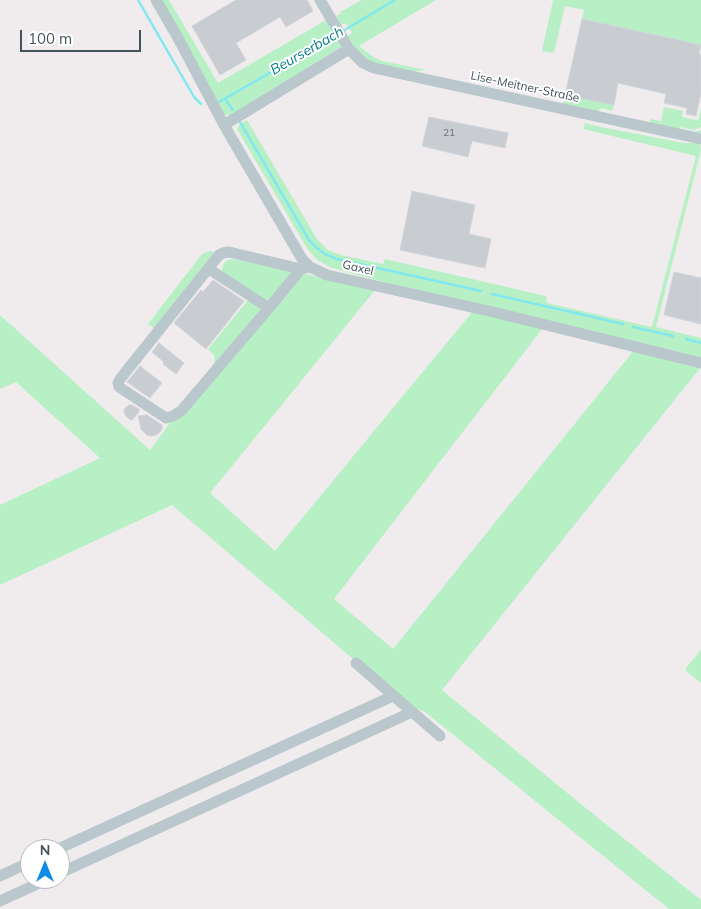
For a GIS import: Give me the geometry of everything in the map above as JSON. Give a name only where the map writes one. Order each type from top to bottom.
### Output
[{"type":"street","points":[[156,0],[224,125],[306,268],[269,308],[181,411],[166,418],[119,386],[120,380],[209,269],[269,308]]},
{"type":"street","name":"Lise-Meitner-Straße","points":[[320,0],[346,44],[363,63],[374,68],[701,139]]},
{"type":"street","points":[[224,125],[346,44]]},
{"type":"street","name":"Gaxel","points":[[209,269],[219,256],[229,252],[306,268],[327,275],[488,311],[701,363]]},
{"type":"street","points":[[356,663],[440,736]]},
{"type":"street","points":[[70,844],[394,696]]},
{"type":"street","points":[[70,868],[412,712]]},
{"type":"street","points":[[0,876],[20,867]]},
{"type":"street","points":[[0,901],[26,889]]},
{"type":"green space","points":[[159,0],[169,0],[218,83],[326,20],[343,46],[231,115],[226,115],[221,113]]},
{"type":"green space","points":[[362,0],[436,0],[359,46],[373,57],[382,61],[426,70],[410,72],[371,63],[357,51],[347,36],[352,33],[346,23],[341,25],[336,16]]},
{"type":"green space","points":[[553,0],[701,0],[701,45],[582,19],[584,10],[565,6],[554,53],[542,51]]},
{"type":"green space","points":[[565,95],[614,105],[612,111],[601,108],[597,113],[563,104]]},
{"type":"green space","points":[[664,107],[683,111],[682,117],[696,120],[699,119],[701,108],[701,127],[694,130],[681,127],[680,129],[695,132],[701,130],[701,133],[652,125],[651,119],[661,121]]},
{"type":"green space","points":[[247,120],[317,239],[328,250],[341,255],[383,264],[385,259],[546,296],[547,303],[652,327],[696,156],[583,129],[585,123],[684,143],[700,143],[701,150],[656,327],[701,338],[701,357],[481,307],[330,267],[317,260],[307,248],[237,129],[240,124]]},
{"type":"green space","points":[[210,251],[214,252],[154,328],[148,324],[202,254]]},
{"type":"green space","points":[[234,259],[376,289],[210,493],[275,551],[473,311],[543,328],[334,599],[393,649],[635,349],[701,367],[442,690],[701,900],[701,909],[669,909],[425,712],[406,704],[172,505],[0,585],[0,505],[100,458],[16,382],[0,389],[0,315],[150,450],[214,364],[214,355],[208,349],[253,294],[221,272],[224,263]]},
{"type":"green space","points":[[701,650],[701,683],[686,671],[686,668]]},
{"type":"building","points":[[236,0],[307,0],[313,11],[286,27],[280,17],[236,43],[246,60],[220,75],[192,26]]},
{"type":"building","points":[[582,19],[701,45],[699,54],[701,55],[701,93],[696,116],[686,114],[687,108],[664,103],[666,94],[618,83],[614,105],[565,95]]},
{"type":"building","points":[[429,117],[508,133],[505,148],[472,141],[468,157],[422,146]]},
{"type":"building","points":[[412,191],[475,205],[469,234],[491,239],[485,268],[400,250]]},
{"type":"building","points":[[674,272],[701,278],[701,324],[664,315]]},
{"type":"building","points":[[213,280],[244,301],[206,349],[174,323],[201,290],[203,292]]},
{"type":"building","points":[[159,343],[184,363],[176,374],[152,352]]},
{"type":"building","points":[[140,366],[162,383],[150,398],[127,382]]},
{"type":"building","points":[[129,405],[139,409],[139,412],[132,420],[125,415],[124,409]]},
{"type":"building","points":[[147,415],[162,425],[162,429],[156,435],[147,435],[141,429],[138,416]]},
{"type":"waterway","name":"Beurserbach","points":[[138,0],[194,97],[201,104]]},
{"type":"waterway","name":"Beurserbach","points":[[343,31],[395,0]]},
{"type":"waterway","name":"Beurserbach","points":[[219,102],[336,35]]},
{"type":"waterway","points":[[225,99],[233,110]]},
{"type":"waterway","points":[[240,122],[309,240],[325,254],[337,259],[481,291]]},
{"type":"waterway","points":[[492,294],[623,324]]},
{"type":"waterway","points":[[633,327],[673,336]]},
{"type":"waterway","points":[[686,339],[701,343]]}]
